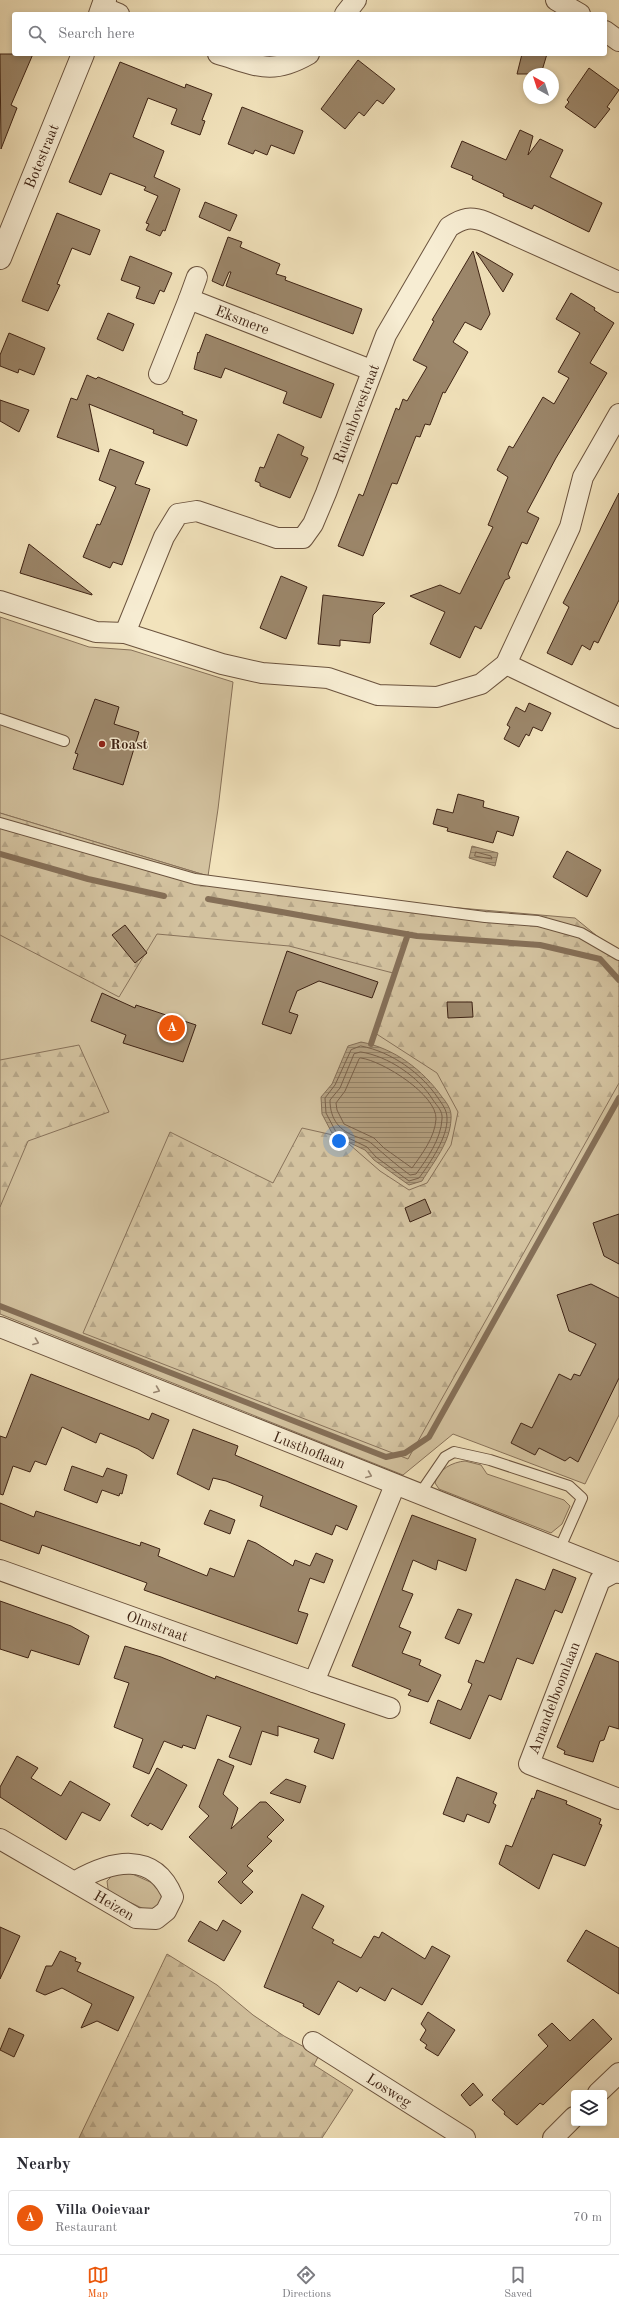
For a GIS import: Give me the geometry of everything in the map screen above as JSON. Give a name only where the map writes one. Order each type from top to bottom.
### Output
[{"type":"street","points":[[347,12],[356,0]]},
{"type":"street","points":[[556,0],[577,12]]},
{"type":"street","points":[[607,32],[619,41]]},
{"type":"street","name":"Botestraat","points":[[0,258],[82,56]]},
{"type":"street","points":[[225,56],[267,68],[293,64],[306,56]]},
{"type":"street","name":"Ruienhovestraat","points":[[125,633],[164,537],[178,514],[197,511],[278,538],[303,538],[313,524],[326,493],[361,405],[371,370],[386,335],[450,227],[462,218],[475,218],[486,222],[619,282]]},
{"type":"street","points":[[159,374],[197,277]]},
{"type":"street","name":"Eksmere","points":[[189,299],[371,370]]},
{"type":"street","points":[[0,601],[96,632],[125,633],[222,664],[262,673],[328,678],[378,695],[437,697],[481,684],[506,664],[570,527],[583,477],[619,414]]},
{"type":"street","points":[[506,664],[619,718]]},
{"type":"street","name":"Lusthoflaan","points":[[0,1327],[419,1495],[617,1572]]},
{"type":"street","points":[[314,1682],[395,1485]]},
{"type":"street","name":"Olmstraat","points":[[0,1570],[390,1708]]},
{"type":"street","name":"Amandelboomlaan","points":[[617,1572],[600,1580],[529,1764],[619,1799]]},
{"type":"street","points":[[0,1839],[76,1881]]},
{"type":"street","name":"Losweg","points":[[313,2042],[465,2138]]},
{"type":"street","points":[[601,2090],[619,2072]]},
{"type":"street","points":[[553,2138],[571,2120]]},
{"type":"lane","points":[[0,719],[64,741]]},
{"type":"lane","points":[[0,823],[195,879],[478,916],[538,921],[581,933],[619,955]]},
{"type":"lane","points":[[419,1495],[445,1457],[454,1452],[490,1460],[569,1486],[582,1498],[559,1550]]},
{"type":"green space","points":[[0,617],[89,647],[131,650],[233,682],[218,809],[208,876],[0,813]]},
{"type":"green space","points":[[0,813],[208,876],[425,905],[575,918],[619,954],[619,1083],[408,1459],[83,1333],[170,1132],[273,1183],[302,1128],[333,1135],[349,1144],[380,1171],[409,1190],[427,1183],[451,1145],[458,1112],[437,1073],[375,1033],[393,973],[289,946],[157,934],[119,997],[0,935]]},
{"type":"green space","points":[[0,816],[209,879],[619,953],[619,1415],[585,1484],[453,1434],[403,1475],[0,1314]]},
{"type":"green space","points":[[79,1045],[109,1112],[28,1141],[0,1207],[0,1060]]},
{"type":"green space","points":[[465,1461],[481,1465],[487,1474],[564,1500],[570,1506],[562,1524],[551,1533],[439,1489],[435,1483],[439,1474],[451,1465]]},
{"type":"green space","points":[[128,1872],[159,1886],[163,1901],[158,1907],[148,1911],[113,1894],[108,1889],[107,1881],[113,1875]]},
{"type":"green space","points":[[167,1954],[217,1985],[253,2015],[284,2036],[319,2055],[314,2065],[353,2090],[322,2138],[79,2138]]},
{"type":"water","points":[[472,846],[498,853],[495,866],[469,858]]},
{"type":"water","points":[[361,1042],[385,1049],[417,1069],[434,1087],[449,1107],[451,1119],[448,1136],[441,1152],[422,1181],[409,1185],[374,1160],[365,1150],[333,1135],[322,1114],[321,1097],[332,1084],[348,1046]]},
{"type":"building","points":[[0,54],[12,54],[12,56],[32,56],[11,105],[17,108],[1,149]]},
{"type":"building","points":[[522,56],[546,56],[543,68],[523,68],[523,74],[517,74]]},
{"type":"building","points":[[358,60],[395,89],[383,104],[377,100],[364,116],[359,112],[345,129],[321,109]]},
{"type":"building","points":[[120,62],[185,88],[186,84],[212,94],[202,120],[205,121],[200,135],[171,124],[177,109],[148,98],[133,137],[164,151],[154,177],[180,189],[165,231],[163,230],[160,236],[146,230],[149,224],[146,223],[158,196],[144,190],[146,187],[110,173],[101,195],[69,182]]},
{"type":"building","points":[[589,68],[619,90],[607,107],[610,109],[595,128],[565,107],[569,102],[567,100]]},
{"type":"building","points":[[242,107],[303,131],[294,154],[271,145],[267,155],[255,150],[253,154],[228,144]]},
{"type":"building","points":[[520,130],[533,136],[528,155],[540,139],[563,150],[550,177],[602,203],[589,232],[534,205],[532,209],[503,196],[504,194],[472,179],[473,176],[451,167],[462,141],[506,160]]},
{"type":"building","points":[[205,202],[237,215],[230,231],[199,217]]},
{"type":"building","points":[[57,213],[100,230],[90,255],[72,248],[57,284],[60,285],[48,311],[22,301]]},
{"type":"building","points":[[228,237],[242,242],[240,247],[280,264],[276,274],[286,277],[285,280],[362,309],[353,334],[226,286],[231,272],[229,272],[223,286],[212,281]]},
{"type":"building","points":[[473,251],[490,314],[481,330],[465,322],[453,342],[468,352],[445,393],[443,392],[430,425],[425,424],[420,437],[416,436],[397,484],[392,483],[363,556],[338,546],[359,494],[363,496],[396,408],[399,410],[403,399],[407,401],[427,367],[413,360],[434,321],[432,320]]},
{"type":"building","points":[[476,252],[513,274],[503,292]]},
{"type":"building","points":[[130,256],[172,273],[164,292],[160,290],[154,304],[136,298],[140,287],[121,280]]},
{"type":"building","points":[[571,293],[595,308],[594,310],[614,323],[590,363],[607,373],[556,458],[527,512],[539,518],[527,544],[522,542],[508,574],[510,578],[505,580],[481,629],[475,626],[460,658],[430,644],[445,612],[410,596],[440,585],[460,594],[493,527],[488,525],[508,477],[497,470],[509,446],[513,448],[543,397],[554,404],[569,378],[558,372],[580,333],[556,319]]},
{"type":"building","points":[[108,313],[134,324],[123,351],[97,339]]},
{"type":"building","points":[[9,333],[45,348],[34,375],[19,369],[18,373],[0,366],[0,355]]},
{"type":"building","points":[[206,334],[334,384],[321,418],[283,403],[287,392],[225,368],[221,378],[194,369],[198,352],[199,353]]},
{"type":"building","points":[[87,375],[96,379],[98,377],[183,412],[182,414],[197,420],[187,446],[153,433],[154,430],[89,404],[99,452],[57,437],[71,398],[77,400]]},
{"type":"building","points":[[0,400],[29,410],[19,432],[0,421]]},
{"type":"building","points":[[278,434],[304,447],[301,455],[308,458],[290,498],[260,486],[260,483],[255,481],[260,467],[264,468]]},
{"type":"building","points":[[110,449],[144,462],[135,484],[150,489],[122,565],[113,562],[110,568],[83,557],[97,524],[100,525],[116,487],[99,480]]},
{"type":"building","points":[[619,493],[619,600],[598,643],[594,641],[590,650],[582,645],[572,665],[547,653],[569,607],[563,603]]},
{"type":"building","points":[[29,544],[92,594],[92,595],[20,573]]},
{"type":"building","points":[[281,576],[307,587],[286,639],[260,628]]},
{"type":"building","points":[[323,595],[385,603],[373,615],[370,643],[340,640],[340,646],[318,644]]},
{"type":"building","points":[[95,699],[119,707],[114,724],[139,732],[123,785],[73,769],[78,754],[75,753]]},
{"type":"building","points":[[529,703],[551,713],[542,731],[533,727],[529,736],[526,734],[519,747],[504,739],[510,727],[507,725],[516,707],[525,712]]},
{"type":"building","points":[[458,794],[484,801],[483,807],[519,817],[513,836],[497,831],[493,843],[447,831],[448,828],[433,824],[437,809],[453,813]]},
{"type":"building","points":[[567,851],[601,870],[587,897],[553,877]]},
{"type":"building","points":[[125,925],[147,953],[135,963],[112,935]]},
{"type":"building","points":[[287,951],[378,982],[372,998],[319,981],[297,991],[289,1012],[298,1015],[291,1034],[262,1024]]},
{"type":"building","points":[[102,993],[135,1008],[136,1005],[196,1025],[183,1062],[123,1043],[126,1035],[91,1021]]},
{"type":"building","points":[[447,1002],[472,1002],[473,1017],[448,1018]]},
{"type":"building","points":[[425,1199],[431,1213],[410,1222],[405,1208]]},
{"type":"building","points":[[619,1214],[619,1264],[604,1256],[593,1223]]},
{"type":"building","points":[[591,1284],[619,1298],[619,1378],[578,1462],[570,1457],[565,1461],[539,1448],[535,1455],[511,1443],[521,1423],[532,1428],[559,1374],[571,1380],[574,1374],[580,1376],[596,1344],[569,1331],[557,1295]]},
{"type":"building","points":[[31,1374],[149,1420],[152,1413],[169,1420],[153,1459],[138,1449],[100,1433],[96,1443],[62,1427],[46,1465],[35,1461],[30,1472],[13,1466],[3,1495],[0,1494],[0,1436],[6,1438]]},
{"type":"building","points":[[193,1429],[238,1446],[235,1455],[357,1506],[347,1530],[336,1525],[332,1535],[260,1506],[263,1496],[226,1481],[213,1478],[209,1490],[177,1474]]},
{"type":"building","points":[[72,1466],[103,1477],[107,1468],[127,1475],[122,1494],[120,1493],[119,1496],[102,1490],[97,1503],[64,1490]]},
{"type":"building","points":[[0,1503],[34,1517],[36,1511],[140,1546],[141,1542],[160,1549],[158,1556],[207,1576],[210,1568],[234,1577],[248,1540],[256,1543],[293,1566],[295,1560],[310,1566],[316,1553],[333,1560],[324,1583],[310,1578],[298,1611],[308,1614],[297,1644],[144,1590],[147,1583],[42,1545],[39,1554],[0,1540]]},
{"type":"building","points":[[210,1510],[235,1520],[230,1534],[204,1524]]},
{"type":"building","points":[[412,1515],[476,1539],[466,1571],[438,1560],[436,1570],[413,1560],[402,1590],[413,1594],[399,1627],[411,1632],[402,1653],[421,1660],[419,1665],[441,1675],[428,1702],[408,1695],[411,1690],[352,1666]]},
{"type":"building","points":[[553,1569],[576,1578],[562,1613],[555,1610],[533,1664],[517,1658],[501,1700],[489,1695],[470,1739],[430,1723],[438,1700],[461,1710],[472,1684],[468,1682],[476,1660],[484,1663],[516,1579],[545,1590]]},
{"type":"building","points":[[0,1601],[71,1626],[89,1636],[79,1665],[31,1650],[28,1658],[0,1649]]},
{"type":"building","points":[[458,1609],[472,1614],[459,1644],[445,1638]]},
{"type":"building","points":[[125,1646],[161,1657],[215,1679],[216,1676],[345,1724],[333,1759],[314,1752],[319,1739],[278,1726],[278,1736],[262,1731],[251,1765],[229,1757],[241,1727],[207,1715],[195,1749],[183,1745],[182,1748],[164,1741],[149,1774],[133,1767],[143,1739],[114,1727],[129,1683],[114,1678]]},
{"type":"building","points":[[596,1653],[619,1662],[619,1729],[609,1726],[604,1740],[600,1741],[593,1762],[564,1754],[565,1751],[557,1747]]},
{"type":"building","points":[[17,1756],[38,1768],[31,1778],[61,1796],[70,1781],[110,1804],[100,1821],[82,1812],[66,1840],[0,1797],[0,1787]]},
{"type":"building","points":[[218,1759],[234,1766],[223,1794],[238,1808],[231,1829],[260,1802],[266,1802],[284,1820],[267,1837],[272,1841],[247,1866],[253,1871],[242,1882],[253,1892],[241,1904],[218,1882],[227,1873],[189,1837],[209,1816],[199,1807]]},
{"type":"building","points":[[157,1768],[187,1785],[162,1830],[150,1823],[148,1826],[131,1816]]},
{"type":"building","points":[[457,1777],[497,1793],[493,1803],[496,1805],[489,1823],[467,1814],[464,1822],[443,1814]]},
{"type":"building","points":[[286,1779],[306,1786],[300,1803],[270,1793]]},
{"type":"building","points":[[537,1790],[567,1801],[566,1804],[601,1819],[599,1824],[602,1825],[585,1866],[553,1854],[539,1889],[499,1864],[506,1845],[512,1847],[532,1798],[534,1799]]},
{"type":"building","points":[[302,1894],[324,1906],[312,1928],[334,1940],[332,1943],[361,1958],[374,1936],[379,1938],[382,1932],[425,1959],[432,1946],[450,1956],[422,2005],[392,1988],[385,2001],[360,1987],[357,1992],[338,1981],[319,2015],[303,2006],[304,2004],[264,1987]]},
{"type":"building","points":[[223,1920],[241,1931],[224,1961],[188,1941],[200,1921],[217,1931]]},
{"type":"building","points":[[0,1927],[20,1936],[0,1979]]},
{"type":"building","points":[[586,1930],[619,1948],[619,1994],[567,1961]]},
{"type":"building","points":[[60,1951],[76,1958],[75,1961],[81,1963],[77,1971],[134,1997],[118,2031],[97,2021],[81,2028],[92,2004],[62,1988],[45,1995],[36,1991],[46,1966],[52,1966]]},
{"type":"building","points":[[428,2012],[455,2030],[438,2056],[425,2048],[427,2045],[420,2040],[426,2030],[421,2024]]},
{"type":"building","points":[[593,2019],[612,2039],[543,2105],[540,2103],[517,2125],[504,2114],[505,2112],[492,2100],[548,2046],[538,2035],[552,2023],[570,2041]]},
{"type":"building","points":[[9,2028],[24,2035],[14,2057],[0,2050]]},
{"type":"building","points":[[473,2083],[483,2095],[470,2106],[461,2095]]},
{"type":"waterway","points":[[0,854],[88,879],[164,896]]},
{"type":"waterway","points":[[208,899],[417,936],[540,945],[600,959],[619,980]]},
{"type":"waterway","points":[[371,1044],[408,934]]},
{"type":"waterway","points":[[0,1306],[386,1457],[405,1453],[429,1437],[619,1098]]},
{"type":"place","name":"Roast","points":[[102,744]]},
{"type":"place","name":"Villa Ooievaar","points":[[172,1028]]}]
